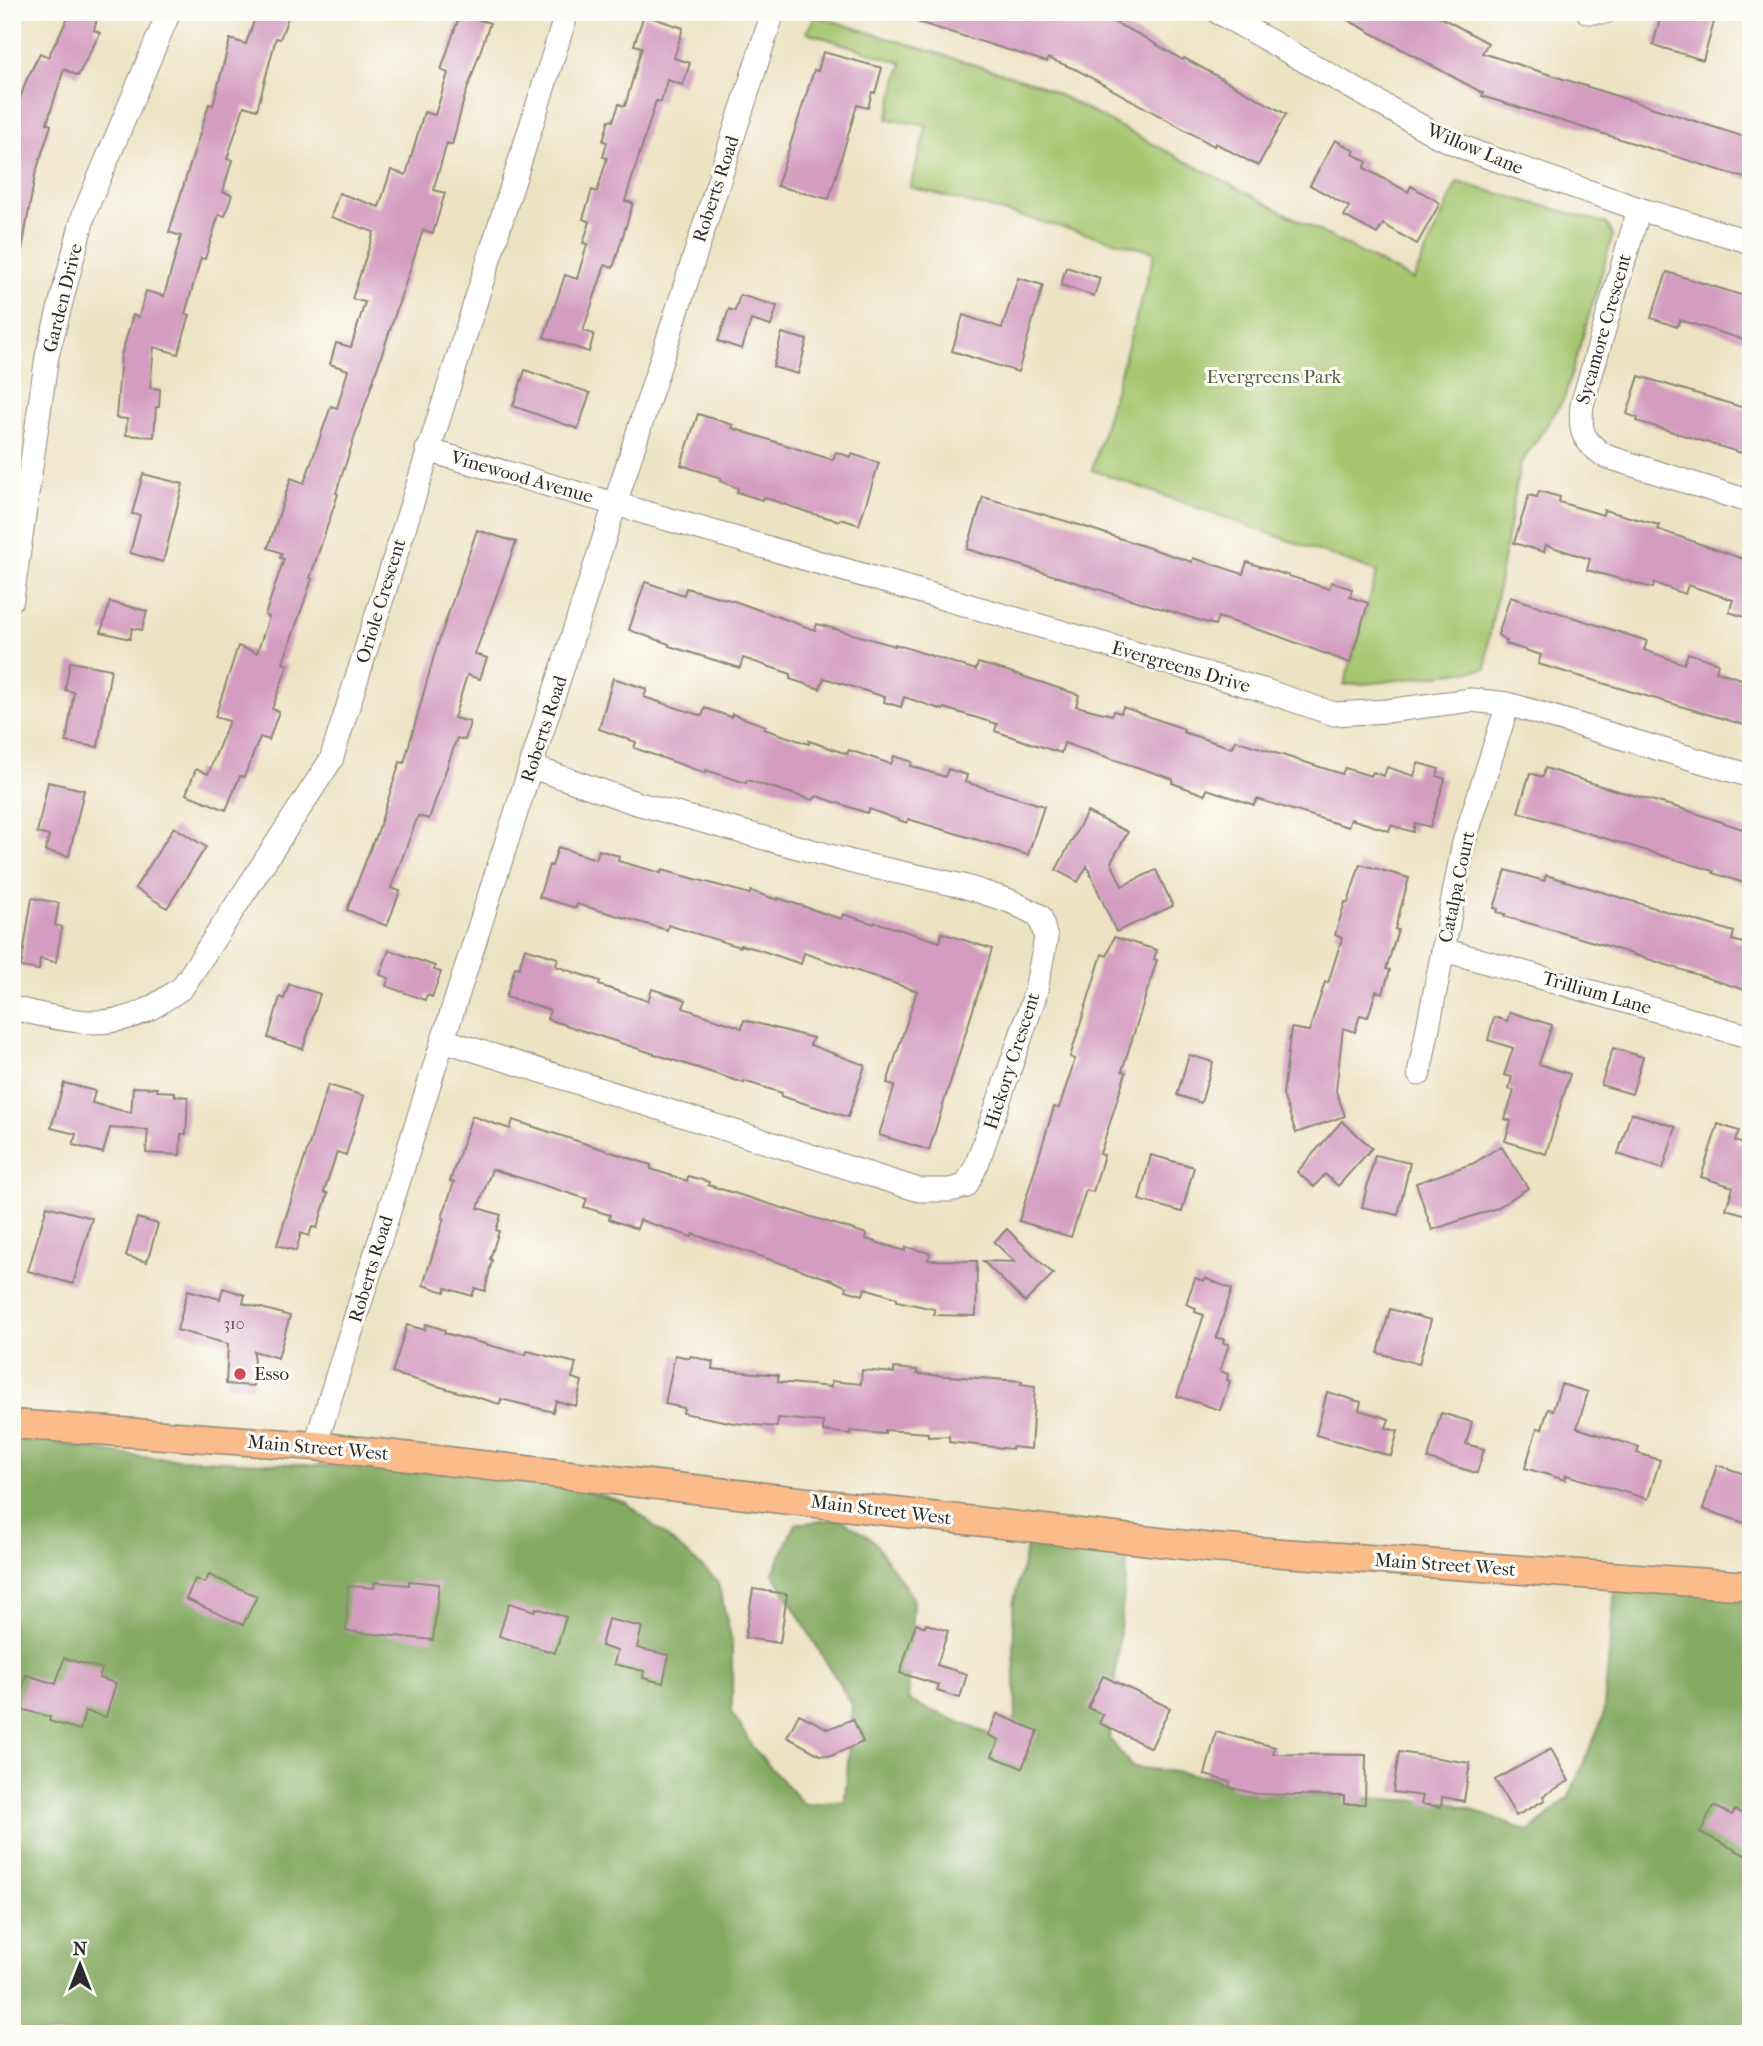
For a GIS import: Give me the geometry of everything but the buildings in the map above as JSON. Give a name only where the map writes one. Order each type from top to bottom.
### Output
[{"type":"main road","name":"Main Street West","points":[[12,1424],[315,1446],[1212,1548],[1751,1586]]},
{"type":"street","name":"Garden Drive","points":[[12,599],[47,356],[85,214],[169,12]]},
{"type":"street","name":"Oriole Crescent","points":[[12,1008],[66,1020],[110,1023],[145,1011],[181,988],[331,760],[567,12]]},
{"type":"street","name":"Roberts Road","points":[[315,1446],[773,12]]},
{"type":"street","name":"Willow Lane","points":[[1218,12],[1438,136],[1477,153],[1639,209],[1751,242]]},
{"type":"street","points":[[1588,12],[1605,12]]},
{"type":"street","name":"Sycamore Crescent","points":[[1639,209],[1582,405],[1580,426],[1590,445],[1605,456],[1751,502]]},
{"type":"street","name":"Vinewood Avenue","points":[[427,450],[617,504]]},
{"type":"street","name":"Evergreens Drive","points":[[617,504],[1263,690],[1334,713],[1386,711],[1471,700],[1508,704],[1751,776]]},
{"type":"street","name":"Catalpa Court","points":[[1419,1074],[1464,842],[1508,704]]},
{"type":"street","name":"Hickory Crescent","points":[[443,1040],[919,1190],[950,1190],[966,1186],[977,1164],[1035,995],[1046,938],[1040,916],[1010,901],[963,886],[856,863],[649,807],[533,766]]},
{"type":"street","name":"Trillium Lane","points":[[1444,950],[1751,1037]]},
{"type":"green space","name":"Evergreens Park","points":[[816,16],[1038,84],[1413,280],[1457,182],[1606,223],[1613,235],[1564,399],[1520,465],[1486,669],[1344,685],[1377,572],[1092,470],[1155,252],[910,187],[927,125],[887,119],[902,63],[806,32]]},
{"type":"green space","points":[[12,1440],[48,1442],[140,1457],[532,1476],[627,1503],[717,1580],[732,1641],[732,1712],[753,1748],[804,1805],[845,1801],[852,1705],[773,1573],[795,1524],[841,1519],[873,1540],[913,1598],[908,1701],[991,1735],[1008,1733],[1016,1715],[1013,1605],[1029,1538],[1128,1552],[1109,1738],[1132,1767],[1208,1776],[1251,1793],[1450,1802],[1530,1832],[1569,1797],[1603,1717],[1615,1588],[1751,1594],[1751,2034],[12,2034]]},
{"type":"place","name":"Esso","points":[[240,1374]]}]
